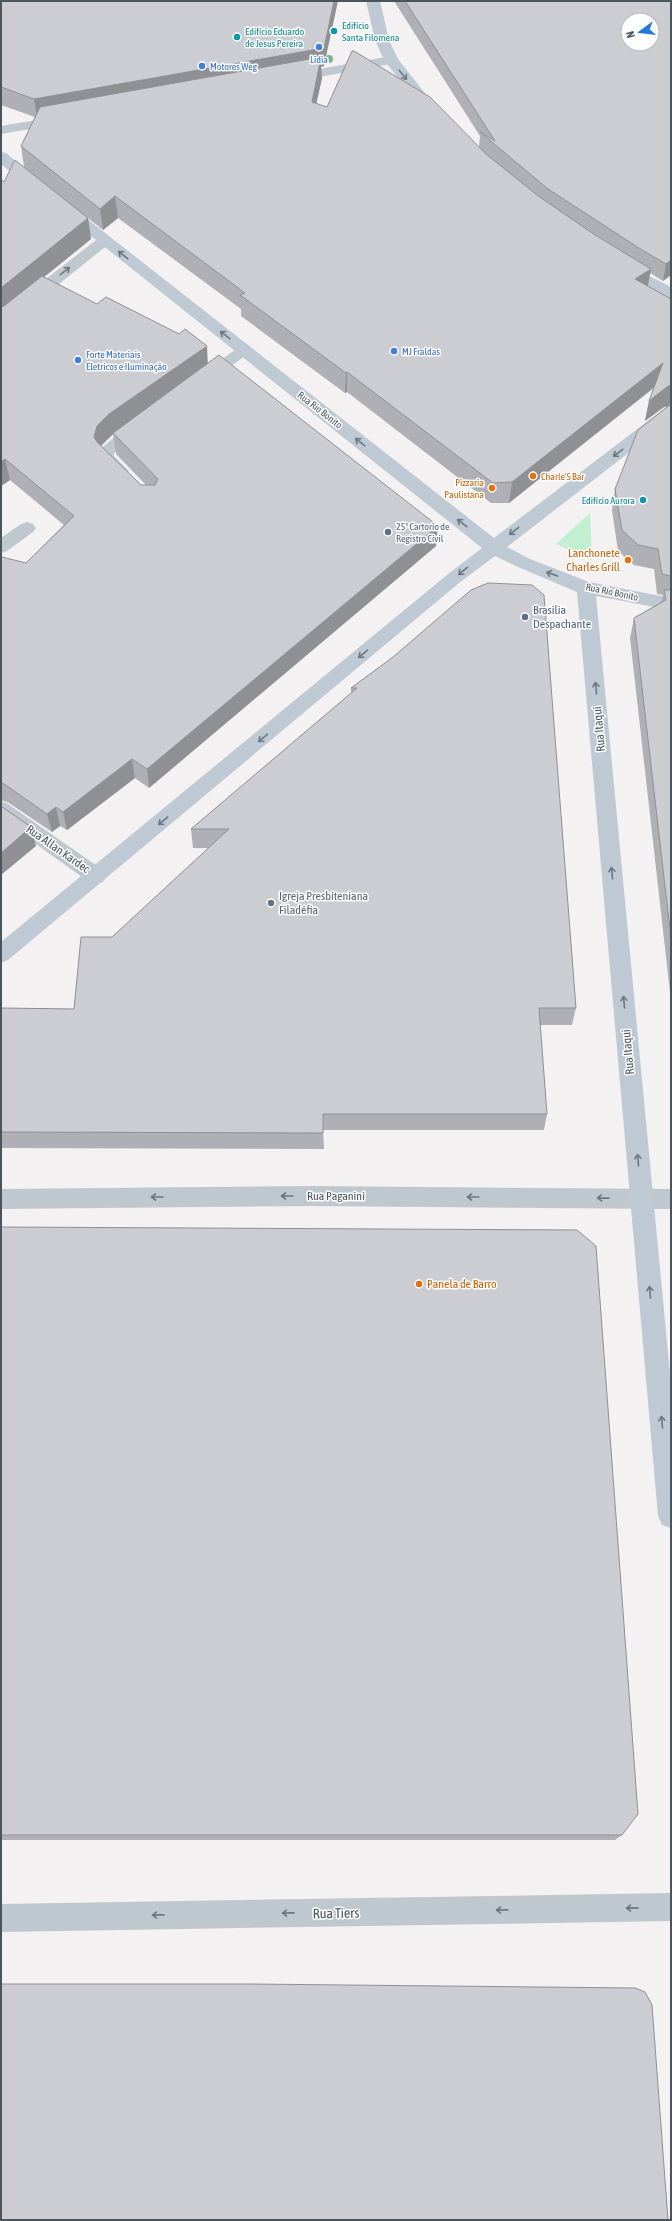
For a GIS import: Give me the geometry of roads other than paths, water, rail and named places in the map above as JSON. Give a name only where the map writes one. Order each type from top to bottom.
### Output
[{"type":"street","points":[[373,1],[382,40],[391,60],[438,119]]},
{"type":"street","points":[[276,81],[391,60]]},
{"type":"street","points":[[1,130],[71,118]]},
{"type":"street","name":"Rua Rio Bonito","points":[[1,156],[51,198],[493,547],[524,563],[586,588],[671,604]]},
{"type":"street","points":[[1,322],[104,240]]},
{"type":"street","points":[[608,258],[671,294]]},
{"type":"street","points":[[1,954],[493,547],[671,412]]},
{"type":"street","points":[[1,547],[27,528]]},
{"type":"street","name":"Rua Itaqui","points":[[586,588],[671,1516]]},
{"type":"street","name":"Rua Allan Kardec","points":[[1,809],[96,876]]},
{"type":"street","name":"Rua Paganini","points":[[1,1199],[312,1196],[671,1199]]},
{"type":"street","name":"Rua Tiers","points":[[1,1918],[671,1907]]},
{"type":"lane","points":[[195,385],[244,350]]},
{"type":"lane","points":[[129,479],[106,458],[106,451],[144,422]]},
{"type":"place","name":"Edifício Santa Filomena","points":[[334,31]]},
{"type":"place","name":"Edifício Eduardo de Jesus Pereira","points":[[237,37]]},
{"type":"place","name":"Lidia","points":[[319,47]]},
{"type":"place","name":"Motores Weg","points":[[202,66]]},
{"type":"place","name":"MJ Fraldas","points":[[394,351]]},
{"type":"place","name":"Forte Materiais Eletricos e Iluminação","points":[[78,360]]},
{"type":"place","name":"Charle'S Bar","points":[[533,476]]},
{"type":"place","name":"Pizzaria Paulistana","points":[[492,488]]},
{"type":"place","name":"Edifício Aurora","points":[[643,500]]},
{"type":"place","name":"25º Cartorio de Registro Civil","points":[[388,532]]},
{"type":"place","name":"Lanchonete Charles Grill","points":[[628,560]]},
{"type":"place","name":"Brasilia Despachante","points":[[525,617]]},
{"type":"place","name":"Igreja Presbiteniana Filadéfia","points":[[271,903]]},
{"type":"place","name":"Panela de Barro","points":[[419,1284]]}]
